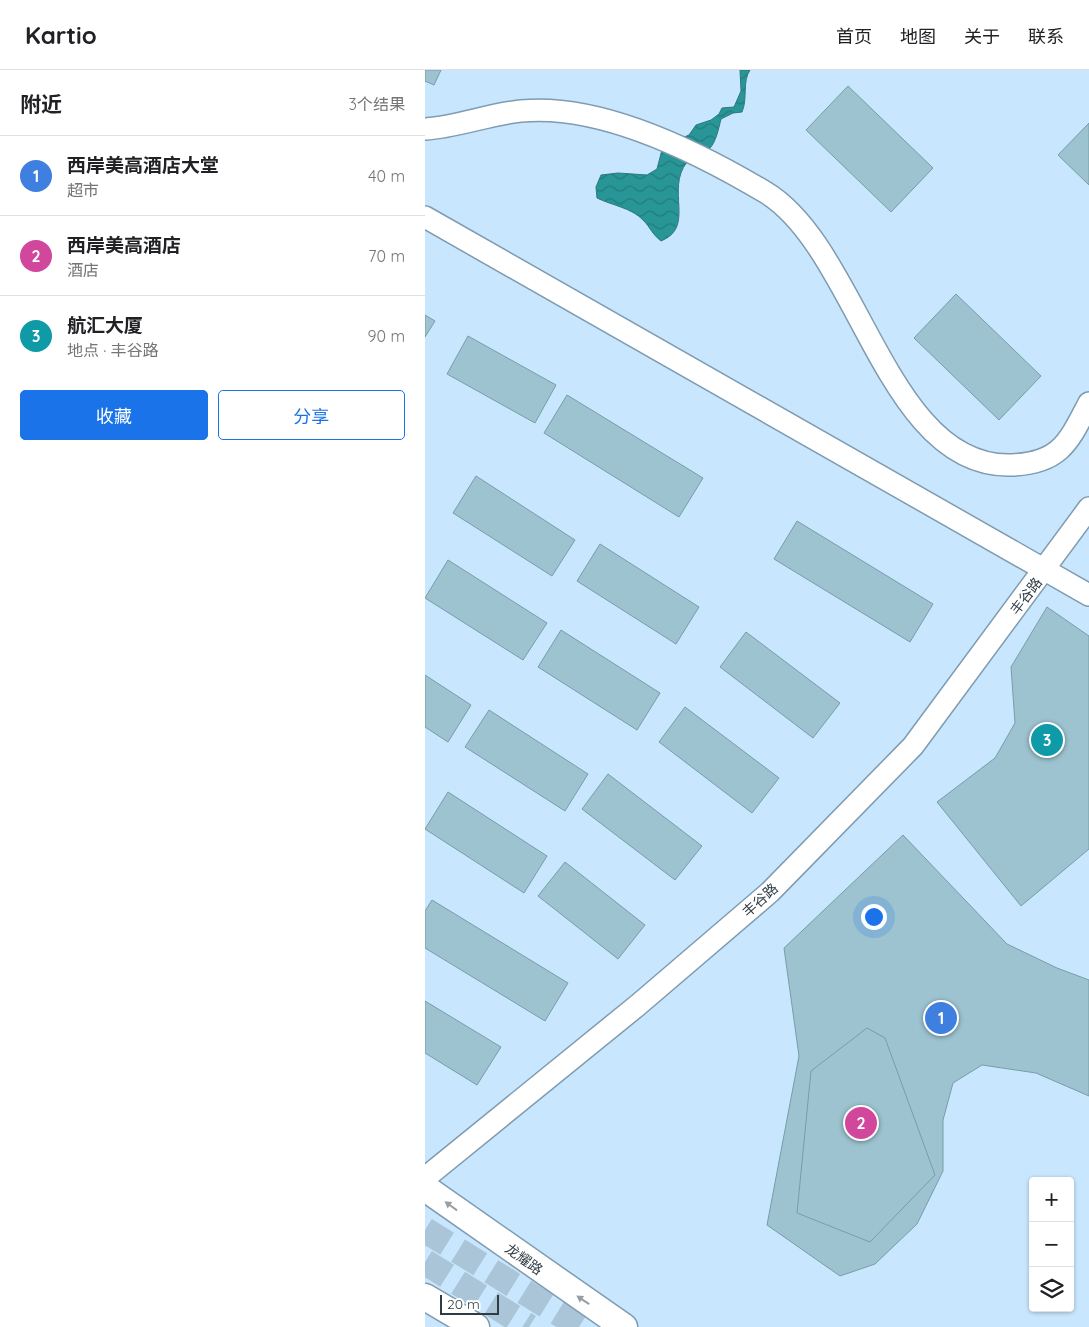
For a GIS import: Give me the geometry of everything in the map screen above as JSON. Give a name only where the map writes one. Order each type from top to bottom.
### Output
[{"type":"main road","name":"龙耀路","points":[[425,1188],[624,1327]]},
{"type":"main road","points":[[425,1297],[476,1327]]},
{"type":"street","points":[[425,129],[457,125],[489,116],[523,111],[567,112],[634,127],[702,158],[766,192],[787,209],[822,253],[883,360],[920,419],[945,441],[973,459],[1002,466],[1030,465],[1046,459],[1065,447],[1089,403]]},
{"type":"street","points":[[425,217],[1089,596]]},
{"type":"street","name":"丰谷路","points":[[425,1178],[638,1005],[770,892],[913,746],[1044,572],[1089,508]]},
{"type":"water","points":[[740,70],[750,70],[746,80],[745,101],[742,112],[733,113],[721,119],[712,145],[687,162],[681,173],[679,184],[679,217],[677,227],[671,235],[661,241],[638,216],[597,198],[596,187],[601,175],[618,173],[647,175],[657,169],[663,146],[689,135],[696,125],[711,120],[719,114],[722,108],[734,107],[741,91]]},
{"type":"building","points":[[425,70],[441,70],[434,85],[425,81]]},
{"type":"building","points":[[848,86],[933,168],[891,212],[806,130]]},
{"type":"building","points":[[1089,123],[1089,185],[1058,155]]},
{"type":"building","points":[[956,294],[1041,376],[999,420],[914,338]]},
{"type":"building","points":[[425,315],[435,321],[425,337]]},
{"type":"building","points":[[468,336],[556,385],[535,423],[447,374]]},
{"type":"building","points":[[567,395],[703,478],[679,517],[544,433]]},
{"type":"building","points":[[476,476],[575,540],[552,576],[453,513]]},
{"type":"building","points":[[797,521],[933,604],[910,642],[774,559]]},
{"type":"building","points":[[600,544],[699,607],[676,644],[577,581]]},
{"type":"building","points":[[448,560],[547,623],[523,660],[425,598]]},
{"type":"building","points":[[1047,607],[1089,636],[1089,849],[1021,906],[937,802],[995,758],[1015,723],[1011,667]]},
{"type":"building","points":[[561,630],[660,693],[637,730],[538,667]]},
{"type":"building","points":[[746,632],[840,703],[813,738],[720,667]]},
{"type":"building","points":[[425,675],[471,705],[448,742],[425,727]]},
{"type":"building","points":[[685,707],[779,778],[752,813],[659,742]]},
{"type":"building","points":[[489,710],[588,774],[565,811],[465,747]]},
{"type":"building","points":[[608,774],[702,846],[675,880],[582,809]]},
{"type":"building","points":[[448,792],[547,856],[524,893],[425,829]]},
{"type":"building","points":[[903,835],[1007,944],[1057,968],[1089,980],[1089,1096],[1036,1073],[982,1065],[953,1083],[943,1120],[943,1171],[917,1224],[875,1264],[840,1276],[767,1225],[799,1056],[784,948]]},
{"type":"building","points":[[565,862],[645,925],[618,959],[538,896]]},
{"type":"building","points":[[432,900],[568,983],[545,1021],[425,948],[425,911]]},
{"type":"building","points":[[425,1001],[501,1047],[477,1085],[425,1053]]},
{"type":"building","points":[[867,1028],[885,1038],[935,1175],[870,1242],[797,1213],[811,1071]]},
{"type":"tunnel","points":[[425,1230],[581,1327]]},
{"type":"tunnel","points":[[425,1262],[529,1327]]},
{"type":"place","name":"航汇大厦","points":[[1047,740]]},
{"type":"place","name":"西岸美高酒店大堂","points":[[941,1018]]},
{"type":"place","name":"西岸美高酒店","points":[[861,1123]]}]
